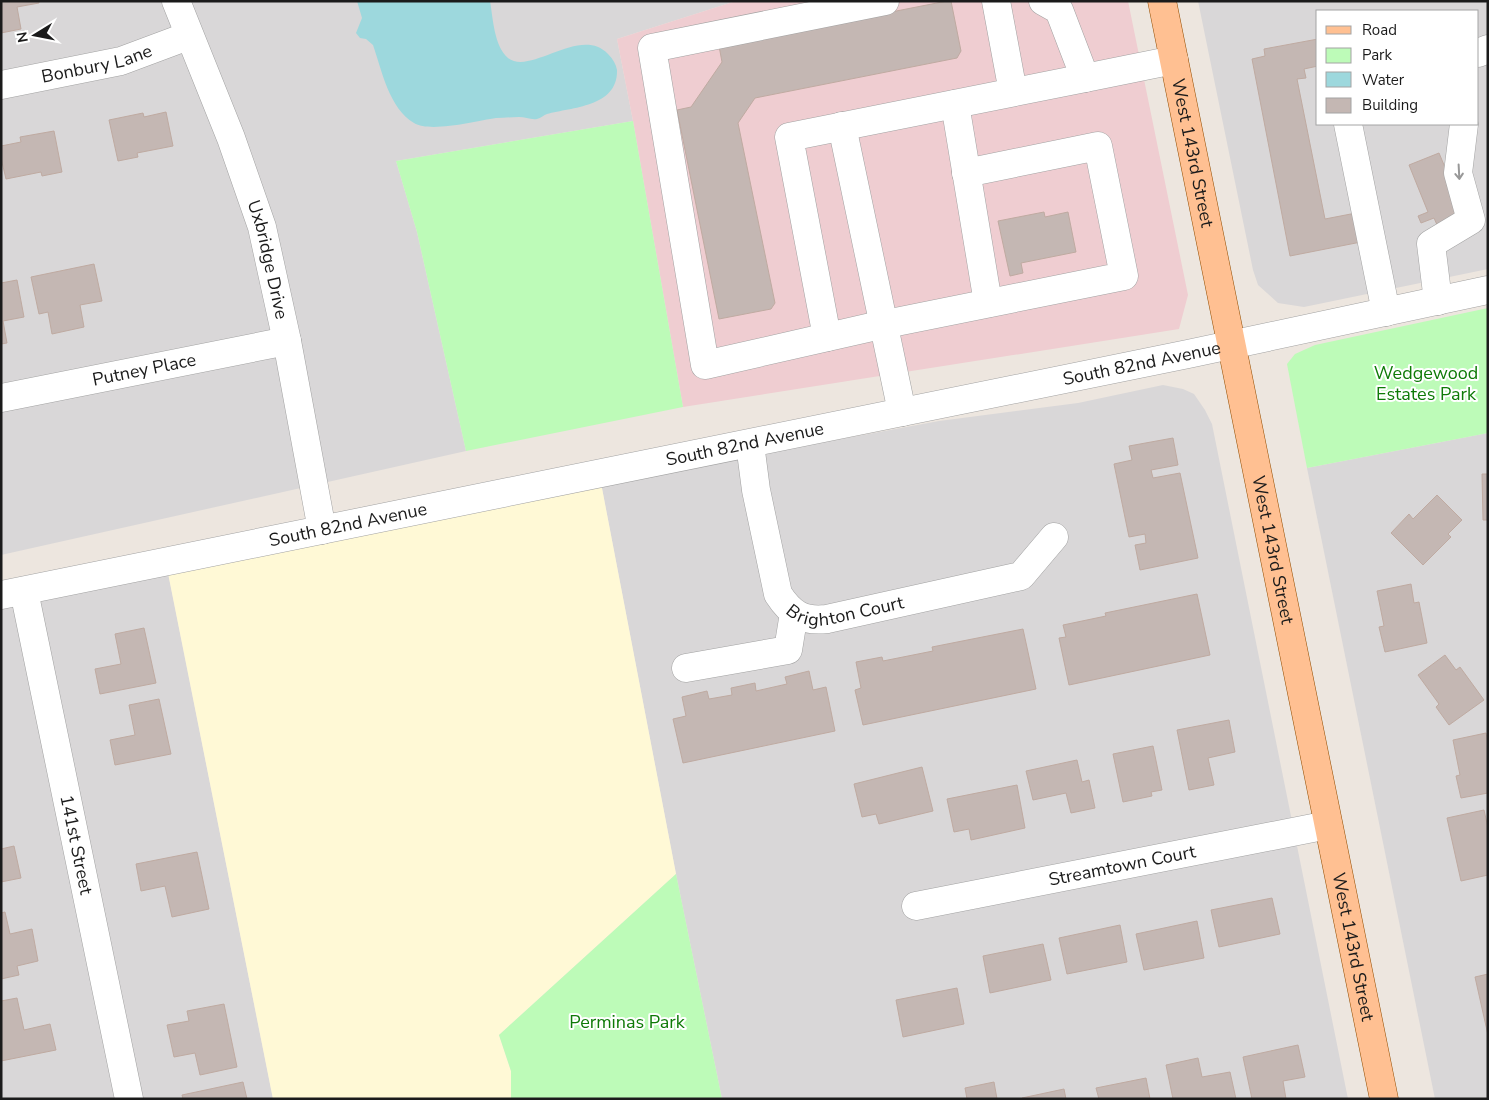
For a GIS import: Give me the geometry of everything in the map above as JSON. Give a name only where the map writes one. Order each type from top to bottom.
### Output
[{"type":"main road","name":"West 143rd Street","points":[[1162,1],[1384,1099]]},
{"type":"street","name":"Uxbridge Drive","points":[[176,1],[188,36],[231,138],[262,227],[287,341],[322,530]]},
{"type":"street","points":[[885,1],[652,48],[705,365],[885,324],[1124,276],[1098,146],[966,173]]},
{"type":"street","points":[[996,1],[1013,92]]},
{"type":"street","points":[[1043,1],[1059,10],[1085,78]]},
{"type":"street","name":"Bonbury Lane","points":[[1,85],[121,61],[188,36]]},
{"type":"street","points":[[827,337],[790,137],[1174,60]]},
{"type":"street","points":[[954,104],[988,303]]},
{"type":"street","points":[[1348,125],[1386,312]]},
{"type":"street","points":[[1438,301],[1431,244],[1479,218],[1458,173],[1464,125]]},
{"type":"street","points":[[842,126],[902,412]]},
{"type":"street","name":"South 82nd Avenue","points":[[13,593],[750,444],[1488,290]]},
{"type":"street","name":"Putney Place","points":[[1,398],[287,341]]},
{"type":"street","name":"Brighton Court","points":[[750,444],[756,490],[778,594],[787,608],[805,618],[815,620],[827,619],[1022,576],[1054,537]]},
{"type":"street","name":"141st Street","points":[[13,593],[129,1099]]},
{"type":"street","points":[[686,668],[788,650],[794,612]]},
{"type":"street","name":"Streamtown Court","points":[[916,906],[1328,825]]},
{"type":"shaded area","points":[[1,1],[736,1],[617,39],[633,121],[396,161],[417,232],[466,451],[1,555]]},
{"type":"shaded area","points":[[736,1],[1128,1],[1188,295],[1179,329],[683,407],[617,39]]},
{"type":"shaded area","points":[[1198,1],[1488,1],[1488,269],[1304,307],[1278,303],[1258,285],[1253,270]]},
{"type":"shaded area","points":[[1163,385],[1183,389],[1194,394],[1212,424],[1348,1099],[722,1099],[676,874],[601,483],[939,421],[1078,403]]},
{"type":"shaded area","points":[[1488,433],[1488,1099],[1435,1099],[1307,468]]},
{"type":"shaded area","points":[[601,483],[676,874],[499,1035],[511,1071],[511,1099],[273,1099],[168,573]]},
{"type":"shaded area","points":[[168,573],[273,1099],[1,1099],[1,608]]},
{"type":"green space","points":[[633,121],[683,407],[466,451],[417,232],[396,161]]},
{"type":"green space","name":"Wedgewood Estates Park","points":[[1488,308],[1488,433],[1307,468],[1287,364],[1295,354],[1315,345]]},
{"type":"green space","name":"Perminas Park","points":[[676,874],[722,1099],[511,1099],[511,1071],[499,1035]]},
{"type":"water","points":[[357,1],[490,1],[497,39],[503,53],[508,58],[518,62],[529,61],[570,47],[584,45],[597,47],[608,54],[614,62],[617,70],[615,82],[610,91],[592,103],[547,114],[537,119],[519,117],[496,118],[442,127],[421,126],[405,116],[398,108],[383,77],[373,45],[366,39],[360,38],[356,33],[362,18]]},
{"type":"building","points":[[1,1],[39,1],[39,3],[17,7],[21,29],[1,33]]},
{"type":"building","points":[[951,1],[961,51],[957,58],[755,98],[738,123],[775,303],[771,309],[719,319],[677,110],[691,107],[722,62],[719,46]]},
{"type":"building","points":[[1316,39],[1316,66],[1304,69],[1306,78],[1297,79],[1325,219],[1356,213],[1361,242],[1290,256],[1252,59],[1265,56],[1264,49]]},
{"type":"building","points":[[166,112],[173,146],[137,153],[138,157],[118,161],[109,120],[143,113],[144,117]]},
{"type":"building","points":[[54,131],[62,172],[42,176],[41,172],[6,179],[1,158],[1,146],[21,142],[20,137]]},
{"type":"building","points":[[1439,153],[1465,215],[1438,227],[1434,218],[1421,223],[1418,216],[1428,212],[1409,165]]},
{"type":"building","points":[[1044,212],[1045,217],[1068,212],[1076,252],[1021,263],[1023,273],[1010,276],[998,221]]},
{"type":"building","points":[[94,264],[102,301],[80,305],[84,327],[52,334],[48,312],[39,314],[31,277]]},
{"type":"building","points":[[17,280],[24,317],[3,321],[7,343],[1,344],[1,283]]},
{"type":"building","points":[[1173,438],[1178,465],[1151,470],[1153,478],[1180,473],[1198,558],[1140,570],[1135,545],[1146,543],[1145,534],[1129,537],[1114,464],[1132,460],[1129,446]]},
{"type":"building","points":[[1482,474],[1488,474],[1488,520],[1483,520]]},
{"type":"building","points":[[1437,495],[1462,520],[1448,534],[1451,537],[1423,565],[1391,533],[1409,514],[1413,519]]},
{"type":"building","points":[[1411,584],[1414,603],[1419,602],[1427,643],[1385,652],[1379,627],[1384,626],[1377,591]]},
{"type":"building","points":[[1197,594],[1210,655],[1069,685],[1059,638],[1066,637],[1063,625],[1106,616],[1105,613]]},
{"type":"building","points":[[144,628],[156,683],[100,694],[95,669],[121,664],[115,634]]},
{"type":"building","points":[[1023,629],[1036,689],[863,725],[855,690],[861,688],[856,662],[882,657],[883,661],[933,651],[932,647]]},
{"type":"building","points":[[1445,655],[1456,670],[1460,667],[1484,700],[1449,725],[1436,707],[1439,704],[1418,675]]},
{"type":"building","points":[[809,671],[813,690],[826,687],[835,731],[683,763],[673,719],[686,716],[682,697],[707,691],[709,699],[732,695],[731,688],[755,683],[756,691],[787,684],[785,677]]},
{"type":"building","points":[[159,699],[171,754],[115,765],[110,740],[135,735],[129,705]]},
{"type":"building","points":[[1229,720],[1235,752],[1208,758],[1214,785],[1189,790],[1177,730]]},
{"type":"building","points":[[1486,733],[1488,743],[1488,793],[1461,798],[1456,776],[1460,775],[1453,740]]},
{"type":"building","points":[[1153,746],[1162,790],[1151,792],[1152,796],[1123,802],[1113,754]]},
{"type":"building","points":[[1077,760],[1082,782],[1089,780],[1095,808],[1071,813],[1066,793],[1033,800],[1026,771]]},
{"type":"building","points":[[922,767],[933,811],[879,824],[876,814],[862,817],[854,784]]},
{"type":"building","points":[[1017,785],[1025,828],[971,840],[969,829],[954,832],[947,799]]},
{"type":"building","points":[[1484,810],[1488,828],[1488,875],[1461,881],[1447,818]]},
{"type":"building","points":[[14,846],[21,878],[1,882],[1,849]]},
{"type":"building","points":[[197,852],[209,909],[172,917],[165,886],[141,891],[136,864]]},
{"type":"building","points":[[1272,898],[1280,934],[1219,947],[1211,910]]},
{"type":"building","points":[[5,912],[10,934],[32,929],[38,961],[17,966],[19,975],[1,979],[1,913]]},
{"type":"building","points":[[1197,921],[1204,958],[1144,970],[1136,934]]},
{"type":"building","points":[[1120,925],[1127,962],[1067,974],[1059,938]]},
{"type":"building","points":[[1043,944],[1051,980],[990,993],[983,956]]},
{"type":"building","points":[[1488,974],[1488,1035],[1475,977]]},
{"type":"building","points":[[957,988],[964,1024],[903,1037],[896,1000]]},
{"type":"building","points":[[17,998],[24,1030],[50,1024],[56,1050],[1,1061],[1,1001]]},
{"type":"building","points":[[224,1004],[237,1067],[200,1075],[195,1053],[174,1057],[167,1025],[189,1021],[187,1011]]},
{"type":"building","points":[[1298,1045],[1305,1077],[1283,1081],[1286,1099],[1252,1099],[1243,1057]]},
{"type":"building","points":[[1198,1058],[1202,1077],[1230,1072],[1236,1099],[1173,1099],[1166,1065]]},
{"type":"building","points":[[1146,1078],[1150,1099],[1099,1099],[1096,1088]]},
{"type":"building","points":[[243,1082],[247,1099],[183,1099],[182,1095]]},
{"type":"building","points":[[994,1082],[997,1099],[967,1099],[965,1088]]},
{"type":"building","points":[[1064,1089],[1066,1099],[1022,1099],[1022,1098]]}]
